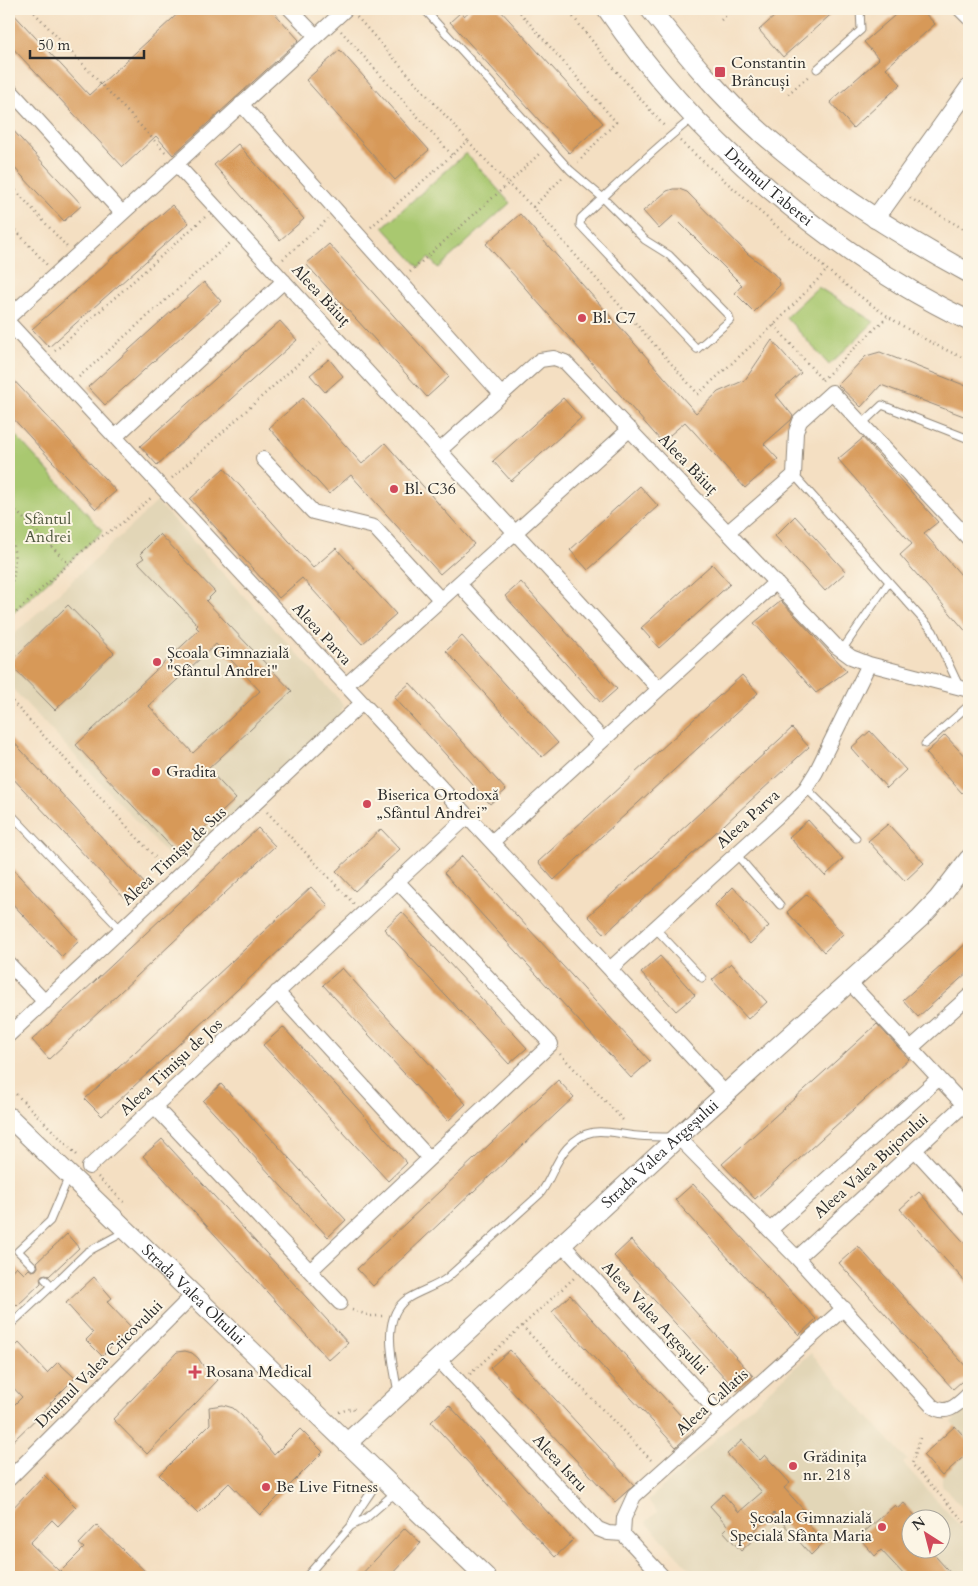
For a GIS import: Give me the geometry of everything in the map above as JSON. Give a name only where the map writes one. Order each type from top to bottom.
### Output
[{"type":"main road","name":"Drumul Taberei","points":[[606,9],[636,49],[694,116],[737,161],[781,200],[815,226],[886,274],[969,321]]},
{"type":"main road","points":[[650,9],[694,62],[760,132],[800,165],[875,219],[969,273]]},
{"type":"main road","name":"Strada Valea Argeșului","points":[[347,1443],[678,1137],[929,910],[969,859]]},
{"type":"main road","name":"Strada Valea Oltului","points":[[9,1118],[486,1577]]},
{"type":"street","points":[[290,9],[316,36]]},
{"type":"street","points":[[960,9],[969,18]]},
{"type":"street","points":[[9,317],[332,21],[351,12]]},
{"type":"street","points":[[875,219],[969,88]]},
{"type":"street","points":[[9,89],[122,213]]},
{"type":"street","points":[[241,104],[501,394]]},
{"type":"street","name":"Aleea Băiuț","points":[[176,164],[517,532],[659,689]]},
{"type":"street","points":[[115,437],[284,281]]},
{"type":"street","name":"Aleea Parva","points":[[9,323],[726,1094]]},
{"type":"street","name":"Aleea Băiuț","points":[[440,450],[540,360],[554,358],[566,362],[842,650],[851,657],[869,664],[965,689]]},
{"type":"street","points":[[728,532],[794,475],[796,432],[800,421],[832,392],[969,538]]},
{"type":"street","points":[[346,685],[630,429]]},
{"type":"street","points":[[263,459],[313,512],[374,527],[441,600]]},
{"type":"street","points":[[492,842],[776,582]]},
{"type":"street","points":[[459,584],[603,740]]},
{"type":"street","name":"Aleea Parva","points":[[610,969],[790,806],[806,788],[816,772],[869,664]]},
{"type":"street","name":"Aleea Timișu de Sus","points":[[9,1035],[362,703]]},
{"type":"street","name":"Aleea Timișu de Jos","points":[[89,1167],[468,816]]},
{"type":"street","points":[[310,1271],[551,1044],[397,881]]},
{"type":"street","points":[[9,964],[45,1002]]},
{"type":"street","points":[[850,982],[939,1078],[967,1103]]},
{"type":"street","points":[[277,992],[429,1158]]},
{"type":"street","points":[[911,1048],[969,996]]},
{"type":"street","name":"Aleea Valea Bujorului","points":[[770,1230],[939,1078]]},
{"type":"street","name":"Aleea Valea Bujorului","points":[[797,1258],[967,1103]]},
{"type":"street","points":[[154,1106],[340,1303]]},
{"type":"street","points":[[678,1137],[797,1258],[936,1409],[953,1409],[969,1394]]},
{"type":"street","points":[[915,1150],[969,1209]]},
{"type":"street","name":"Aleea Valea Argeșului","points":[[562,1244],[722,1416]]},
{"type":"street","name":"Drumul Valea Cricovului","points":[[9,1479],[193,1295]]},
{"type":"street","name":"Aleea Callatis","points":[[623,1534],[624,1518],[634,1496],[844,1308]]},
{"type":"street","name":"Aleea Istru","points":[[438,1359],[598,1529],[623,1534]]},
{"type":"street","points":[[623,1534],[663,1577]]},
{"type":"lane","points":[[424,9],[570,170],[603,198],[645,240],[669,255],[729,316],[730,320],[697,349],[580,225],[580,218],[603,198],[672,134],[694,116]]},
{"type":"lane","points":[[817,69],[861,30],[860,9]]},
{"type":"lane","points":[[862,424],[882,404],[969,439]]},
{"type":"lane","points":[[794,475],[933,631],[965,689]]},
{"type":"lane","points":[[842,650],[889,582]]},
{"type":"lane","points":[[925,744],[969,704]]},
{"type":"lane","points":[[806,788],[856,838]]},
{"type":"lane","points":[[9,812],[121,930]]},
{"type":"lane","points":[[736,854],[780,905]]},
{"type":"lane","points":[[655,928],[702,978]]},
{"type":"lane","points":[[398,1395],[390,1328],[397,1308],[404,1301],[448,1278],[540,1194],[567,1148],[577,1138],[599,1130],[638,1136],[678,1137]]},
{"type":"lane","points":[[18,1251],[50,1221],[69,1176]]},
{"type":"lane","points":[[9,1326],[87,1252],[127,1231]]},
{"type":"lane","points":[[9,1250],[18,1251],[32,1266]]},
{"type":"lane","points":[[45,1279],[52,1286]]},
{"type":"lane","points":[[351,1526],[354,1516],[376,1486],[380,1475]]},
{"type":"lane","points":[[306,1577],[351,1526],[365,1519],[388,1498],[399,1493]]},
{"type":"path","points":[[31,9],[176,164]]},
{"type":"path","points":[[351,12],[468,141],[532,207],[616,122],[517,9]]},
{"type":"path","points":[[567,9],[612,66],[672,134],[827,270],[887,317],[943,350],[969,360]]},
{"type":"path","points":[[721,20],[732,9]]},
{"type":"path","points":[[332,21],[452,155]]},
{"type":"path","points":[[788,94],[817,69]]},
{"type":"path","points":[[360,237],[468,141]]},
{"type":"path","points":[[400,281],[508,184],[547,146]]},
{"type":"path","points":[[9,183],[74,256]]},
{"type":"path","points":[[895,190],[969,232]]},
{"type":"path","points":[[44,361],[216,207]]},
{"type":"path","points":[[273,268],[337,211]]},
{"type":"path","points":[[9,223],[55,273]]},
{"type":"path","points":[[68,387],[241,233]]},
{"type":"path","points":[[822,380],[887,317]]},
{"type":"path","points":[[774,325],[832,392]]},
{"type":"path","points":[[9,619],[90,544],[122,523],[332,332]]},
{"type":"path","points":[[9,504],[68,564]]},
{"type":"path","points":[[9,526],[15,565],[13,580],[9,588]]},
{"type":"path","points":[[9,698],[176,879]]},
{"type":"path","points":[[258,801],[363,914]]},
{"type":"path","points":[[551,1044],[638,1136]]},
{"type":"path","points":[[461,1383],[585,1269]]},
{"type":"path","points":[[340,1303],[363,1314],[393,1316]]},
{"type":"path","points":[[522,1326],[662,1471]]},
{"type":"path","points":[[920,1438],[912,1464],[969,1528]]},
{"type":"shaded area","name":"Școala Gimnazială \"Sfântul Andrei\"","points":[[157,502],[339,699],[343,706],[340,716],[179,867],[9,685],[9,639]]},
{"type":"shaded area","name":"Grădinița nr. 218","points":[[811,1353],[907,1460],[903,1463],[944,1508],[900,1508],[900,1558],[950,1558],[950,1515],[969,1536],[969,1577],[697,1577],[646,1522],[657,1512],[648,1500]]},
{"type":"shaded area","points":[[969,1405],[969,1442],[951,1422]]},
{"type":"shaded area","points":[[969,1452],[969,1515],[942,1485],[942,1476]]},
{"type":"green space","points":[[466,153],[510,203],[438,268],[429,258],[419,267],[383,227]]},
{"type":"green space","points":[[818,287],[874,322],[829,365],[786,317]]},
{"type":"green space","name":"Sfântul Andrei","points":[[9,428],[103,531],[9,617]]},
{"type":"building","points":[[9,9],[89,95],[183,9],[271,9],[299,40],[173,155],[156,136],[123,167],[9,44]]},
{"type":"building","points":[[472,9],[499,9],[603,123],[569,153],[450,22],[461,12],[464,16]]},
{"type":"building","points":[[783,9],[837,9],[783,57],[759,30]]},
{"type":"building","points":[[902,9],[921,9],[935,24],[886,68],[901,84],[853,128],[830,102],[879,59],[864,42]]},
{"type":"building","points":[[340,50],[429,150],[395,180],[306,80]]},
{"type":"building","points":[[9,126],[82,205],[64,221],[9,162]]},
{"type":"building","points":[[238,144],[304,219],[280,240],[214,165]]},
{"type":"building","points":[[673,189],[687,192],[748,254],[779,280],[780,285],[754,312],[735,293],[742,285],[673,216],[659,229],[643,211],[667,191]]},
{"type":"building","points":[[172,205],[189,223],[49,347],[32,329]]},
{"type":"building","name":"Bl. C7","points":[[520,214],[696,413],[718,392],[745,380],[772,340],[801,373],[776,395],[793,416],[764,444],[778,459],[745,488],[685,422],[662,442],[486,244]]},
{"type":"building","points":[[329,244],[449,377],[427,397],[306,264]]},
{"type":"building","points":[[204,282],[221,301],[105,405],[88,387]]},
{"type":"building","points":[[280,321],[297,340],[157,465],[140,446]]},
{"type":"building","points":[[880,352],[969,387],[969,418],[881,385],[861,407],[838,385],[866,356]]},
{"type":"building","points":[[329,359],[343,376],[325,392],[310,375]]},
{"type":"building","points":[[9,375],[116,491],[96,509],[9,414]]},
{"type":"building","name":"Bl. C36","points":[[303,398],[362,464],[385,443],[474,544],[440,574],[351,475],[329,494],[269,428]]},
{"type":"building","points":[[563,398],[581,418],[511,481],[493,461]]},
{"type":"building","points":[[863,438],[938,522],[924,533],[969,584],[969,635],[900,555],[912,544],[838,459]]},
{"type":"building","points":[[224,468],[313,568],[336,548],[396,614],[362,644],[302,578],[279,598],[190,499]]},
{"type":"building","points":[[640,486],[658,506],[588,570],[570,550]]},
{"type":"building","points":[[795,516],[846,572],[825,591],[775,536]]},
{"type":"building","points":[[160,534],[215,592],[206,601],[292,691],[208,769],[236,799],[177,853],[76,745],[199,630],[196,627],[198,625],[138,562],[144,558],[140,554]],"holes":[[[216,644],[260,691],[193,753],[149,706]]]},
{"type":"building","points":[[712,564],[730,584],[659,648],[641,628]]},
{"type":"building","points":[[521,582],[617,689],[601,703],[505,596]]},
{"type":"building","points":[[781,601],[847,671],[816,693],[754,623]]},
{"type":"building","points":[[68,605],[114,653],[55,710],[9,663]]},
{"type":"building","points":[[462,636],[558,743],[542,757],[446,651]]},
{"type":"building","points":[[742,675],[758,693],[554,880],[538,862]]},
{"type":"building","points":[[410,683],[506,790],[490,804],[394,697]]},
{"type":"building","points":[[792,728],[809,747],[605,934],[588,916]]},
{"type":"building","points":[[870,731],[906,770],[887,788],[851,748]]},
{"type":"building","points":[[945,735],[969,761],[969,786],[962,793],[926,753]]},
{"type":"building","points":[[9,737],[147,886],[129,903],[9,774]]},
{"type":"building","points":[[808,820],[843,859],[825,876],[789,837]]},
{"type":"building","points":[[888,824],[924,863],[905,881],[868,841]]},
{"type":"building","points":[[258,828],[275,846],[49,1059],[32,1040]]},
{"type":"building","points":[[381,829],[400,849],[355,891],[336,871]]},
{"type":"building","points":[[462,856],[650,1061],[631,1078],[444,873]]},
{"type":"building","points":[[9,865],[79,941],[62,957],[9,900]]},
{"type":"building","points":[[311,887],[328,905],[102,1116],[85,1099]]},
{"type":"building","points":[[733,887],[769,926],[750,944],[715,905]]},
{"type":"building","points":[[807,894],[843,934],[824,952],[787,912]]},
{"type":"building","points":[[402,912],[527,1048],[509,1064],[384,929]]},
{"type":"building","points":[[969,941],[969,971],[918,1017],[903,1000]]},
{"type":"building","points":[[660,956],[695,995],[676,1011],[641,973]]},
{"type":"building","points":[[731,963],[767,1002],[748,1019],[712,980]]},
{"type":"building","points":[[342,968],[466,1104],[448,1121],[323,985]]},
{"type":"building","points":[[877,1024],[909,1059],[755,1199],[722,1164]]},
{"type":"building","points":[[283,1027],[407,1163],[388,1181],[263,1045]]},
{"type":"building","points":[[558,1080],[574,1097],[373,1286],[357,1269]]},
{"type":"building","points":[[221,1084],[346,1220],[328,1237],[203,1101]]},
{"type":"building","points":[[162,1139],[348,1343],[329,1360],[143,1156]]},
{"type":"building","points":[[693,1184],[816,1319],[799,1335],[675,1200]]},
{"type":"building","points":[[919,1192],[969,1248],[969,1286],[900,1209]]},
{"type":"building","points":[[67,1234],[79,1248],[49,1276],[46,1274],[42,1275],[40,1278],[41,1283],[17,1306],[9,1297],[9,1274],[16,1266],[24,1274],[29,1269],[32,1271],[36,1270],[38,1267],[37,1262]]},
{"type":"building","points":[[631,1240],[753,1376],[737,1391],[614,1256]]},
{"type":"building","points":[[858,1246],[969,1370],[969,1375],[953,1389],[839,1263]]},
{"type":"building","points":[[94,1277],[112,1298],[107,1302],[131,1327],[102,1356],[86,1340],[93,1333],[66,1303]]},
{"type":"building","points":[[570,1295],[694,1430],[676,1447],[552,1312]]},
{"type":"building","points":[[19,1343],[47,1373],[58,1362],[75,1378],[9,1445],[9,1410],[22,1397],[9,1383],[9,1353]]},
{"type":"building","points":[[510,1350],[634,1485],[615,1502],[490,1368]]},
{"type":"building","points":[[185,1351],[192,1353],[198,1358],[204,1367],[218,1380],[147,1454],[113,1419],[177,1352]]},
{"type":"building","points":[[223,1405],[233,1408],[242,1416],[274,1455],[300,1429],[323,1452],[260,1515],[229,1483],[198,1514],[159,1475],[210,1424],[209,1407]]},
{"type":"building","points":[[449,1405],[573,1540],[555,1557],[431,1422]]},
{"type":"building","points":[[955,1426],[969,1442],[969,1452],[942,1476],[923,1455]]},
{"type":"building","points":[[742,1440],[760,1460],[765,1455],[790,1483],[784,1488],[812,1519],[807,1523],[824,1542],[811,1555],[774,1513],[751,1534],[755,1538],[741,1551],[723,1531],[728,1526],[710,1506],[723,1494],[739,1512],[762,1492],[727,1454]]},
{"type":"building","points":[[44,1475],[76,1507],[58,1526],[52,1520],[30,1543],[60,1572],[84,1548],[79,1544],[97,1525],[151,1577],[9,1577],[9,1512]]},
{"type":"building","points":[[904,1503],[908,1508],[900,1508],[900,1558],[937,1558],[954,1577],[906,1577],[881,1550],[875,1556],[862,1541],[866,1538],[862,1534],[895,1505],[898,1508]]},
{"type":"building","points":[[405,1528],[421,1543],[389,1577],[359,1577]]},
{"type":"place","name":"Constantin Brâncuși","points":[[720,72]]},
{"type":"place","name":"Bl. C7","points":[[582,318]]},
{"type":"place","name":"Bl. C36","points":[[394,489]]},
{"type":"place","name":"Școala Gimnazială \"Sfântul Andrei\"","points":[[157,662]]},
{"type":"place","name":"Gradita","points":[[156,772]]},
{"type":"place","name":"Biserica Ortodoxă „Sfântul Andrei”","points":[[367,804]]},
{"type":"place","name":"Rosana Medical","points":[[195,1372]]},
{"type":"place","name":"Grădinița nr. 218","points":[[793,1466]]},
{"type":"place","name":"Be Live Fitness","points":[[266,1487]]},
{"type":"place","name":"Școala Gimnazială Specială Sfânta Maria","points":[[882,1527]]}]
